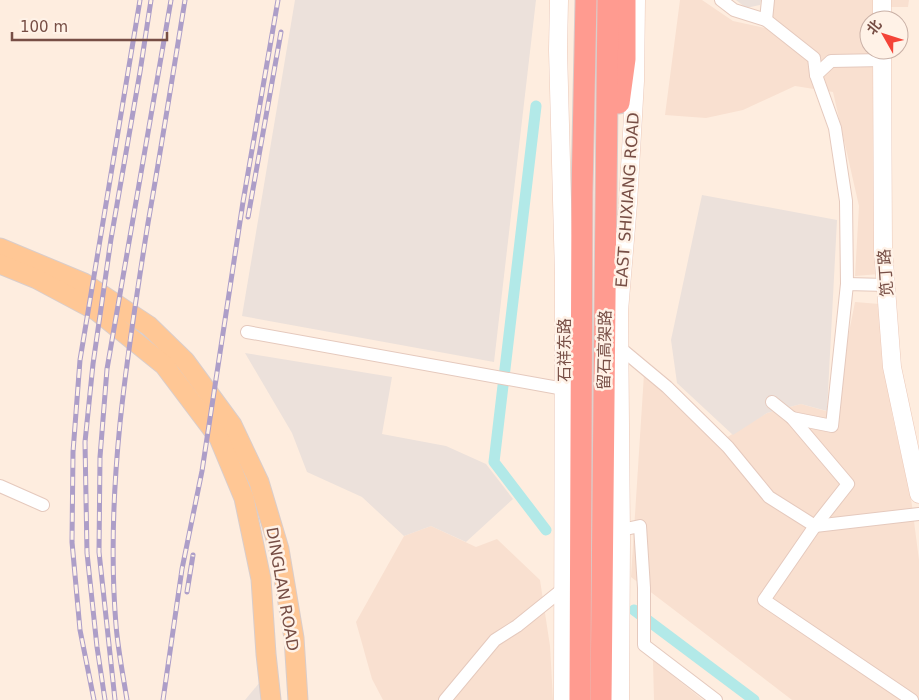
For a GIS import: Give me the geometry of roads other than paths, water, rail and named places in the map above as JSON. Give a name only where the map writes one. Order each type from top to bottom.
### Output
[{"type":"highway","points":[[573,0],[571,56],[572,129],[582,193]]},
{"type":"highway","name":"留石高架路","points":[[580,700],[573,387],[582,193],[586,0]]},
{"type":"highway","name":"留石高架路","points":[[601,700],[608,0]]},
{"type":"highway","points":[[607,183],[625,59],[625,0]]},
{"type":"main road","name":"石祥东路","points":[[559,0],[558,50],[564,275],[573,387],[563,589],[563,700]]},
{"type":"main road","name":"EAST SHIXIANG ROAD","points":[[620,700],[619,311],[635,81],[636,0]]},
{"type":"main road","name":"笕丁路","points":[[882,60],[883,249],[892,367],[919,494]]},
{"type":"main road","name":"DINGLAN ROAD","points":[[0,248],[84,283],[148,326],[185,361],[232,425],[259,482],[279,549],[294,638],[298,700]]},
{"type":"main road","name":"DINGLAN ROAD","points":[[0,264],[37,279],[97,311],[164,365],[219,438],[244,498],[261,579],[271,700]]},
{"type":"street","points":[[722,0],[734,10],[766,20],[814,58],[816,75],[835,128],[846,201],[847,284],[832,426],[792,418]]},
{"type":"street","points":[[766,20],[768,0]]},
{"type":"street","points":[[816,75],[831,61],[859,58]]},
{"type":"street","points":[[847,284],[886,285]]},
{"type":"street","points":[[247,332],[526,382],[573,387]]},
{"type":"street","points":[[619,347],[667,387],[728,447],[769,497],[815,526],[919,514]]},
{"type":"street","points":[[772,402],[792,418],[848,484],[815,526],[764,600],[912,700]]},
{"type":"street","points":[[0,486],[43,505]]},
{"type":"street","points":[[621,530],[640,526],[644,588],[644,645],[716,700]]},
{"type":"street","points":[[445,700],[495,640],[517,626],[563,589]]},
{"type":"waterway","points":[[536,106],[494,462],[546,530]]},
{"type":"waterway","points":[[634,610],[754,700]]},
{"type":"railway","points":[[94,700],[80,630],[72,542],[73,452],[80,360],[140,0]]},
{"type":"railway","points":[[105,700],[87,553],[85,442],[93,364],[111,239],[151,0]]},
{"type":"railway","points":[[115,700],[99,552],[100,457],[107,369],[171,0]]},
{"type":"railway","points":[[127,700],[119,653],[113,575],[113,524],[120,423],[148,223],[185,0]]},
{"type":"railway","points":[[163,700],[182,569],[202,471],[243,202],[278,0]]},
{"type":"railway","points":[[248,217],[281,32]]},
{"type":"railway","points":[[187,592],[193,555]]}]
